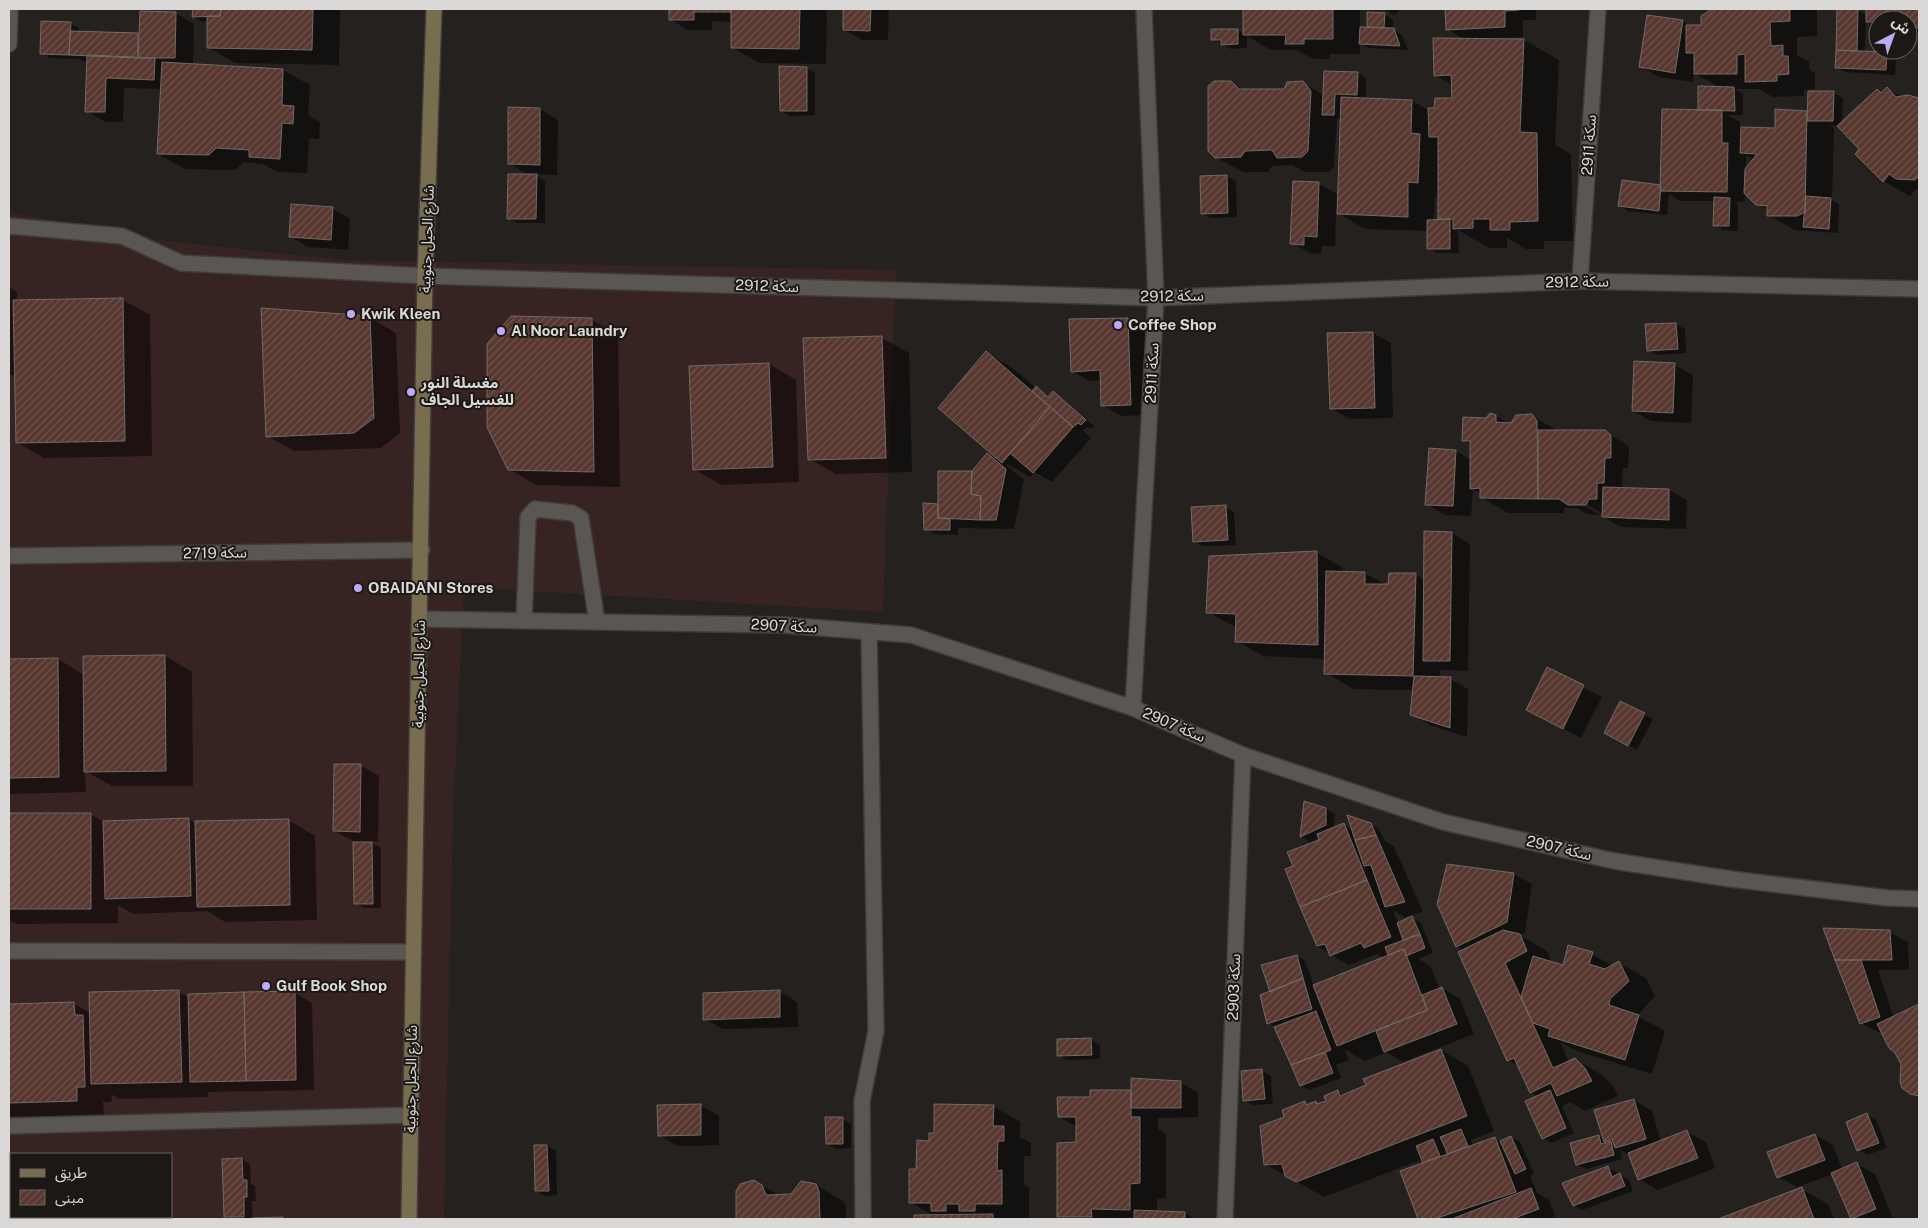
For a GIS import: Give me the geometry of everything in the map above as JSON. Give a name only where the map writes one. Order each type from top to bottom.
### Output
[{"type":"street","points":[[9,44],[10,9]]},
{"type":"street","name":"شارع الحيل جنوبية","points":[[409,1219],[422,550],[425,276],[434,9]]},
{"type":"street","name":"سكة 2911","points":[[1133,708],[1156,298],[1144,9]]},
{"type":"street","name":"سكة 2911","points":[[1580,281],[1598,9]]},
{"type":"street","name":"سكة 2912","points":[[9,226],[122,236],[181,263],[425,276],[1156,298],[1580,281],[1919,289]]},
{"type":"street","points":[[524,621],[528,517],[535,509],[572,513],[580,518],[598,622]]},
{"type":"street","name":"سكة 2719","points":[[9,556],[422,550]]},
{"type":"street","name":"سكة 2907","points":[[420,620],[784,625],[911,635],[1133,708],[1243,755],[1443,822],[1614,861],[1731,879],[1888,898],[1919,899]]},
{"type":"street","points":[[863,1219],[862,1101],[876,1032],[869,632]]},
{"type":"street","name":"سكة 2903","points":[[1225,1219],[1243,755]]},
{"type":"street","points":[[9,951],[414,952]]},
{"type":"street","points":[[9,1126],[411,1115]]},
{"type":"shaded area","points":[[9,212],[158,240],[343,260],[896,270],[883,612],[464,587],[453,821],[444,1219],[9,1219]]},
{"type":"building","points":[[193,9],[221,9],[220,16],[192,17]]},
{"type":"building","points":[[221,9],[313,9],[312,50],[207,48],[207,16],[220,16]]},
{"type":"building","points":[[669,9],[731,9],[731,12],[694,12],[694,20],[669,20]]},
{"type":"building","points":[[731,9],[800,9],[799,49],[731,48]]},
{"type":"building","points":[[843,9],[871,9],[870,31],[843,30]]},
{"type":"building","points":[[1243,9],[1333,9],[1333,39],[1304,39],[1304,44],[1285,44],[1286,35],[1243,35]]},
{"type":"building","points":[[1445,9],[1519,10],[1505,11],[1505,27],[1446,30]]},
{"type":"building","points":[[1712,9],[1790,9],[1790,21],[1770,22],[1771,46],[1783,45],[1783,56],[1788,56],[1789,74],[1777,75],[1777,81],[1745,82],[1745,54],[1737,55],[1737,74],[1694,74],[1694,53],[1686,53],[1686,25],[1701,25],[1701,16]]},
{"type":"building","points":[[1837,9],[1858,9],[1857,51],[1836,50]]},
{"type":"building","points":[[1866,9],[1919,9],[1919,28],[1918,10],[1868,10],[1868,22],[1866,22]]},
{"type":"building","points":[[140,11],[176,12],[175,58],[138,58]]},
{"type":"building","points":[[1367,12],[1385,13],[1384,28],[1367,27]]},
{"type":"building","points":[[1647,15],[1683,20],[1675,73],[1639,67]]},
{"type":"building","points":[[41,21],[71,22],[69,55],[40,54]]},
{"type":"building","points":[[1360,27],[1394,28],[1400,46],[1359,44]]},
{"type":"building","points":[[1211,29],[1238,29],[1238,44],[1221,45],[1221,40],[1211,40]]},
{"type":"building","points":[[70,31],[138,33],[138,58],[69,55]]},
{"type":"building","points":[[1433,38],[1524,39],[1520,132],[1537,133],[1538,221],[1510,222],[1510,230],[1490,230],[1490,219],[1473,219],[1473,228],[1453,229],[1453,219],[1438,219],[1438,137],[1429,137],[1428,108],[1434,108],[1435,98],[1452,98],[1451,75],[1434,76]]},
{"type":"building","points":[[1836,50],[1868,51],[1868,60],[1887,60],[1886,70],[1835,68]]},
{"type":"building","points":[[87,55],[155,58],[154,80],[106,78],[105,112],[85,112]]},
{"type":"building","points":[[162,62],[283,69],[282,105],[294,106],[293,124],[282,123],[280,159],[249,157],[249,150],[216,148],[209,155],[157,154]]},
{"type":"building","points":[[779,66],[807,67],[807,111],[780,111]]},
{"type":"building","points":[[1324,71],[1358,72],[1357,95],[1335,94],[1334,115],[1322,115]]},
{"type":"building","points":[[1214,81],[1231,81],[1239,89],[1284,89],[1287,82],[1303,81],[1311,91],[1308,151],[1302,157],[1277,158],[1272,150],[1245,151],[1241,157],[1215,158],[1208,151],[1208,86]]},
{"type":"building","points":[[1698,86],[1734,87],[1735,111],[1698,110]]},
{"type":"building","points":[[1887,87],[1896,97],[1908,95],[1919,98],[1919,176],[1915,180],[1896,179],[1889,174],[1883,182],[1855,154],[1859,149],[1837,126],[1877,89],[1881,93]]},
{"type":"building","points":[[1808,91],[1834,91],[1833,121],[1807,121]]},
{"type":"building","points":[[1341,97],[1412,100],[1411,133],[1420,134],[1418,183],[1408,182],[1408,217],[1337,214]]},
{"type":"building","points":[[508,107],[540,108],[540,165],[508,164]]},
{"type":"building","points":[[1662,109],[1722,110],[1722,143],[1728,143],[1727,192],[1660,191]]},
{"type":"building","points":[[1775,109],[1807,111],[1805,212],[1797,216],[1767,216],[1767,206],[1756,205],[1744,193],[1745,169],[1757,154],[1740,153],[1741,127],[1775,128]]},
{"type":"building","points":[[508,174],[537,174],[536,219],[507,219]]},
{"type":"building","points":[[1227,175],[1228,213],[1201,214],[1200,176]]},
{"type":"building","points":[[1622,180],[1661,185],[1659,211],[1618,206]]},
{"type":"building","points":[[1293,181],[1319,182],[1317,237],[1304,236],[1304,245],[1290,244]]},
{"type":"building","points":[[1806,196],[1831,198],[1829,229],[1803,227]]},
{"type":"building","points":[[1714,197],[1730,198],[1729,226],[1713,226]]},
{"type":"building","points":[[291,204],[333,207],[331,240],[289,237]]},
{"type":"building","points":[[1450,219],[1450,249],[1427,249],[1427,220]]},
{"type":"building","points":[[123,298],[125,441],[16,443],[13,300]]},
{"type":"building","points":[[261,308],[370,316],[374,418],[354,433],[266,437]]},
{"type":"building","points":[[511,316],[592,318],[594,472],[508,470],[487,427],[487,344]]},
{"type":"building","points":[[1128,318],[1131,405],[1101,406],[1100,370],[1071,372],[1069,319]]},
{"type":"building","points":[[1676,323],[1678,349],[1647,351],[1645,324]]},
{"type":"building","points":[[1373,332],[1375,408],[1330,409],[1327,333]]},
{"type":"building","points":[[882,336],[886,458],[808,460],[803,338]]},
{"type":"building","points":[[986,351],[1050,407],[1002,463],[938,408]]},
{"type":"building","points":[[1634,361],[1675,363],[1673,413],[1632,411]]},
{"type":"building","points":[[769,363],[773,467],[693,470],[689,366]]},
{"type":"building","points":[[1036,386],[1048,397],[1053,391],[1086,420],[1081,425],[1078,423],[1073,427],[1032,391]]},
{"type":"building","points":[[1050,407],[1073,427],[1033,473],[1010,453]]},
{"type":"building","points":[[1490,413],[1496,415],[1496,422],[1511,423],[1516,415],[1532,414],[1537,421],[1538,499],[1480,498],[1480,488],[1470,489],[1470,441],[1462,441],[1463,417],[1486,418]]},
{"type":"building","points":[[1538,430],[1605,430],[1611,435],[1611,458],[1605,458],[1604,483],[1597,483],[1597,499],[1589,499],[1586,505],[1568,505],[1559,499],[1538,499]]},
{"type":"building","points":[[1429,448],[1456,450],[1453,506],[1425,505]]},
{"type":"building","points":[[987,453],[1006,469],[996,520],[980,520],[981,496],[971,494],[972,471]]},
{"type":"building","points":[[938,471],[972,471],[971,494],[981,496],[980,520],[938,518]]},
{"type":"building","points":[[1603,487],[1669,489],[1669,520],[1602,517]]},
{"type":"building","points":[[923,503],[938,504],[938,518],[950,519],[950,530],[924,530]]},
{"type":"building","points":[[1226,505],[1228,540],[1193,542],[1191,507]]},
{"type":"building","points":[[1424,531],[1452,532],[1450,661],[1423,661]]},
{"type":"building","points":[[1317,551],[1318,645],[1235,642],[1236,614],[1206,613],[1209,556]]},
{"type":"building","points":[[1326,571],[1365,572],[1365,584],[1388,584],[1389,573],[1416,573],[1413,676],[1324,674]]},
{"type":"building","points":[[165,655],[166,771],[84,772],[83,656]]},
{"type":"building","points":[[58,658],[59,777],[9,778],[9,659]]},
{"type":"building","points":[[1547,667],[1584,685],[1563,729],[1526,710]]},
{"type":"building","points":[[1414,676],[1451,677],[1450,728],[1410,715]]},
{"type":"building","points":[[1620,701],[1645,713],[1628,746],[1604,733]]},
{"type":"building","points":[[334,764],[361,764],[360,832],[333,831]]},
{"type":"building","points":[[1304,801],[1326,808],[1326,825],[1300,837]]},
{"type":"building","points":[[9,813],[91,813],[91,909],[9,909]]},
{"type":"building","points":[[1347,815],[1371,823],[1376,835],[1355,840]]},
{"type":"building","points":[[189,818],[191,896],[105,899],[103,821]]},
{"type":"building","points":[[289,819],[290,905],[197,907],[195,821]]},
{"type":"building","points":[[1344,823],[1367,880],[1300,907],[1285,869],[1293,866],[1287,852],[1319,840],[1317,834]]},
{"type":"building","points":[[1376,835],[1405,902],[1385,907],[1371,865],[1364,866],[1355,840]]},
{"type":"building","points":[[353,842],[372,842],[373,904],[354,904]]},
{"type":"building","points":[[1447,864],[1514,873],[1507,922],[1456,947],[1437,904]]},
{"type":"building","points":[[1367,880],[1391,937],[1364,948],[1361,943],[1330,956],[1325,944],[1317,946],[1300,907]]},
{"type":"building","points":[[1412,916],[1420,934],[1403,940],[1397,923]]},
{"type":"building","points":[[1823,928],[1890,930],[1892,960],[1835,960]]},
{"type":"building","points":[[1503,930],[1520,934],[1527,951],[1505,963],[1553,1068],[1575,1058],[1585,1068],[1592,1081],[1557,1096],[1551,1083],[1530,1093],[1514,1058],[1507,1061],[1458,952]]},
{"type":"building","points":[[1420,934],[1425,948],[1406,956],[1404,949],[1388,955],[1385,947]]},
{"type":"building","points":[[1568,945],[1593,952],[1589,964],[1605,969],[1619,961],[1629,981],[1610,999],[1609,1005],[1639,1015],[1625,1060],[1548,1036],[1550,1029],[1533,1023],[1521,997],[1533,956],[1563,965]]},
{"type":"building","points":[[1404,949],[1427,1010],[1337,1046],[1313,985]]},
{"type":"building","points":[[1297,955],[1303,978],[1270,992],[1261,965]]},
{"type":"building","points":[[1835,960],[1861,960],[1880,1017],[1860,1024]]},
{"type":"building","points":[[1303,978],[1312,1009],[1267,1024],[1260,995]]},
{"type":"building","points":[[1442,987],[1457,1024],[1384,1052],[1376,1031],[1427,1010],[1422,995]]},
{"type":"building","points":[[179,990],[182,1082],[91,1084],[89,992]]},
{"type":"building","points":[[780,990],[780,1017],[703,1020],[703,993]]},
{"type":"building","points":[[295,991],[296,1080],[246,1081],[244,992]]},
{"type":"building","points":[[244,992],[246,1081],[190,1082],[188,994]]},
{"type":"building","points":[[74,1002],[75,1015],[83,1015],[85,1087],[77,1087],[77,1101],[9,1103],[9,1004]]},
{"type":"building","points":[[1919,1004],[1919,1096],[1910,1094],[1902,1088],[1900,1081],[1901,1064],[1895,1053],[1889,1048],[1877,1024]]},
{"type":"building","points":[[1316,1011],[1331,1050],[1291,1065],[1274,1027]]},
{"type":"building","points":[[1091,1038],[1092,1055],[1057,1056],[1057,1039]]},
{"type":"building","points":[[1441,1049],[1467,1116],[1296,1182],[1285,1176],[1282,1164],[1264,1165],[1260,1126],[1284,1117],[1282,1110],[1305,1101],[1306,1105],[1316,1101],[1316,1104],[1326,1101],[1324,1096],[1338,1090],[1340,1096],[1366,1085],[1363,1079]]},
{"type":"building","points":[[1325,1052],[1333,1073],[1300,1086],[1291,1065]]},
{"type":"building","points":[[1262,1069],[1265,1099],[1243,1101],[1241,1071]]},
{"type":"building","points":[[1131,1078],[1181,1081],[1181,1108],[1131,1108]]},
{"type":"building","points":[[1090,1090],[1131,1090],[1131,1117],[1140,1117],[1140,1183],[1130,1184],[1130,1210],[1091,1209],[1092,1217],[1057,1217],[1057,1143],[1076,1142],[1076,1117],[1058,1117],[1057,1097],[1090,1097]]},
{"type":"building","points":[[1550,1090],[1566,1128],[1542,1139],[1525,1101]]},
{"type":"building","points":[[1634,1099],[1646,1139],[1615,1148],[1612,1139],[1604,1142],[1594,1110]]},
{"type":"building","points":[[701,1104],[701,1135],[658,1136],[657,1105]]},
{"type":"building","points":[[934,1104],[994,1105],[993,1126],[1004,1126],[1004,1141],[998,1141],[997,1171],[1002,1170],[1002,1204],[975,1204],[975,1211],[959,1211],[959,1204],[946,1204],[946,1211],[931,1211],[931,1203],[909,1203],[909,1169],[916,1169],[917,1140],[929,1141],[929,1133],[934,1133]]},
{"type":"building","points":[[1867,1113],[1879,1143],[1857,1151],[1846,1122]]},
{"type":"building","points":[[825,1117],[843,1117],[843,1144],[826,1144]]},
{"type":"building","points":[[1461,1129],[1468,1146],[1448,1154],[1440,1137]]},
{"type":"building","points":[[1687,1130],[1698,1158],[1638,1180],[1628,1153]]},
{"type":"building","points":[[1815,1134],[1825,1160],[1777,1178],[1767,1152]]},
{"type":"building","points":[[1599,1135],[1601,1144],[1611,1141],[1614,1155],[1576,1165],[1570,1143]]},
{"type":"building","points":[[1511,1136],[1526,1169],[1515,1174],[1500,1141]]},
{"type":"building","points":[[1495,1137],[1516,1192],[1434,1219],[1418,1219],[1400,1171]]},
{"type":"building","points":[[1433,1139],[1440,1156],[1423,1163],[1416,1146]]},
{"type":"building","points":[[534,1145],[547,1145],[549,1191],[535,1191]]},
{"type":"building","points":[[242,1158],[243,1180],[247,1180],[247,1197],[244,1197],[244,1217],[224,1217],[222,1159]]},
{"type":"building","points":[[1857,1162],[1876,1209],[1851,1219],[1831,1173]]},
{"type":"building","points":[[1608,1166],[1612,1177],[1620,1173],[1625,1186],[1573,1206],[1562,1183]]},
{"type":"building","points":[[754,1180],[762,1185],[766,1195],[791,1194],[801,1181],[816,1184],[819,1191],[820,1219],[736,1219],[736,1191],[740,1184]]},
{"type":"building","points":[[1802,1187],[1814,1219],[1718,1219]]},
{"type":"building","points":[[1531,1188],[1539,1209],[1512,1219],[1452,1219]]},
{"type":"building","points":[[1134,1210],[1185,1212],[1185,1219],[1134,1219]]},
{"type":"building","points":[[993,1214],[993,1219],[914,1219],[914,1215]]},
{"type":"building","points":[[283,1217],[283,1219],[251,1219],[251,1218]]},
{"type":"place","name":"Kwik Kleen","points":[[351,314]]},
{"type":"place","name":"Coffee Shop","points":[[1118,325]]},
{"type":"place","name":"Al Noor Laundry","points":[[501,331]]},
{"type":"place","name":"مغسلة النور للغسيل الجاف","points":[[411,392]]},
{"type":"place","name":"OBAIDANI Stores","points":[[358,588]]},
{"type":"place","name":"Gulf Book Shop","points":[[266,986]]}]
